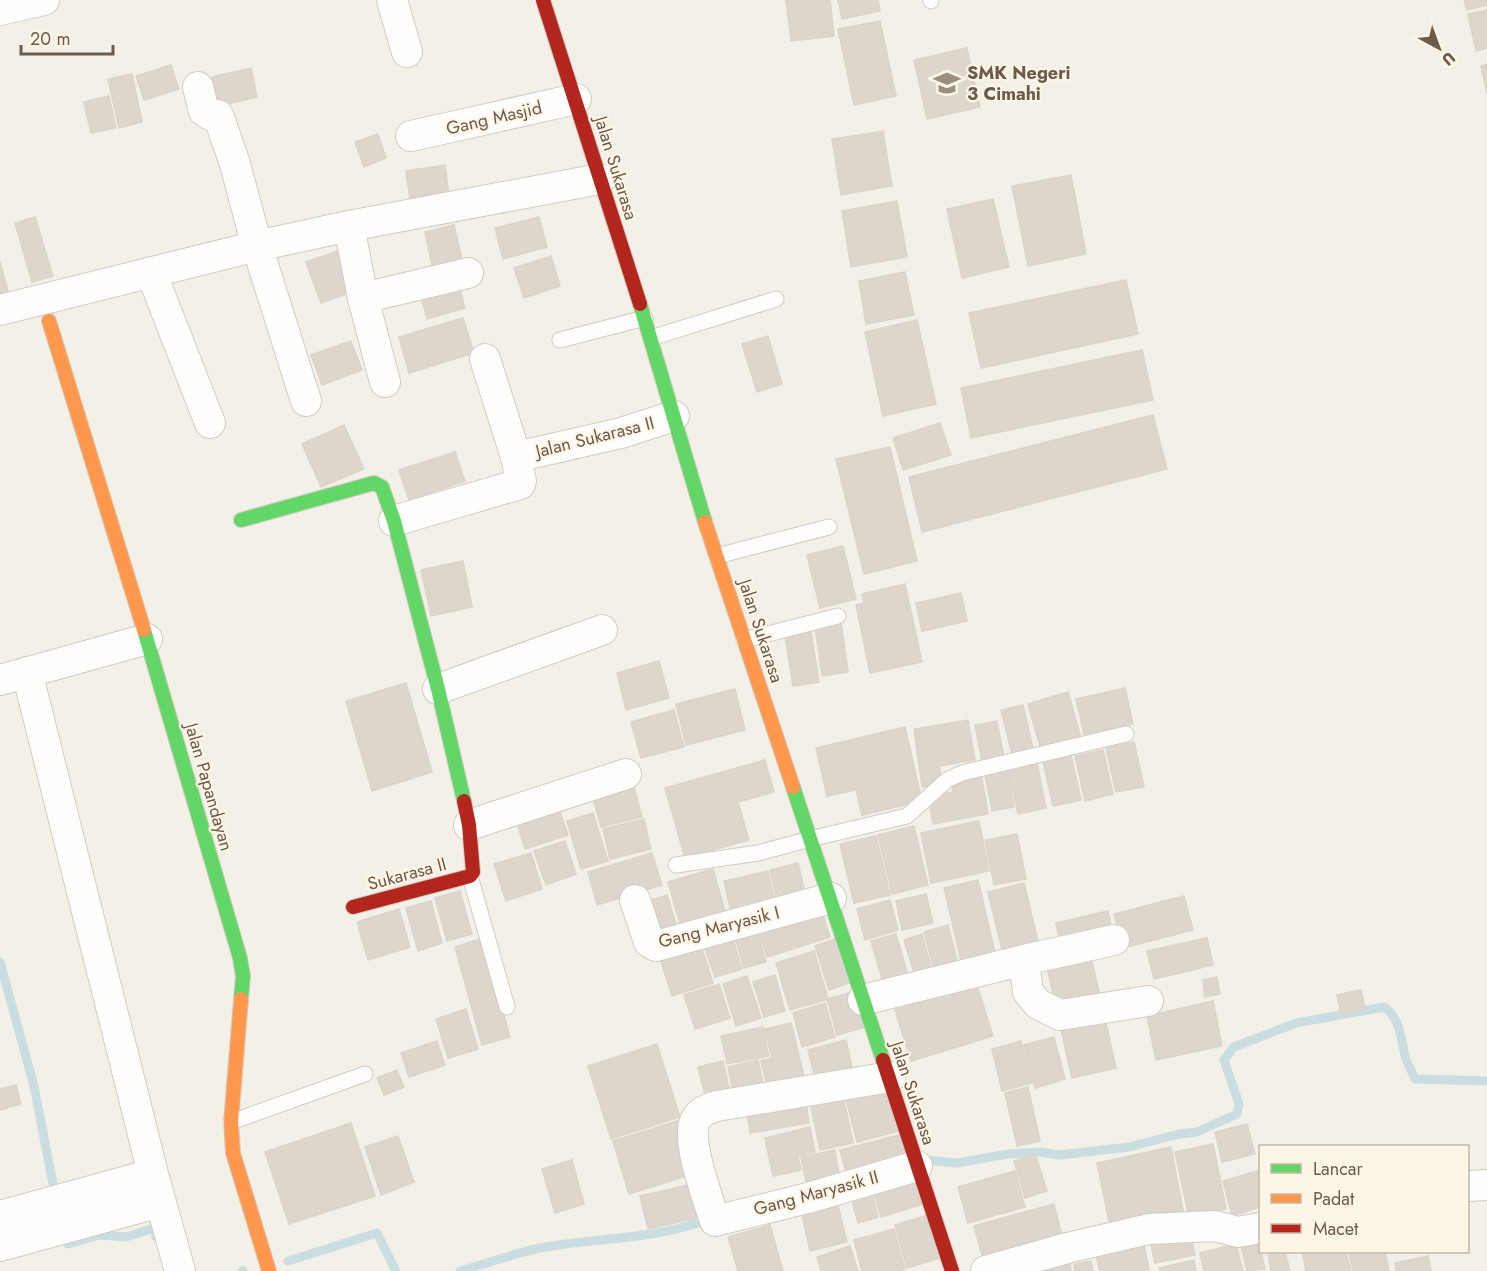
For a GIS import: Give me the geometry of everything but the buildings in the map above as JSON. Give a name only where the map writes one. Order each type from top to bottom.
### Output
[{"type":"street","points":[[0,10],[44,0]]},
{"type":"street","points":[[392,0],[407,52]]},
{"type":"street","name":"Jalan Sukarasa","points":[[543,0],[645,318],[701,510],[831,898],[952,1271]]},
{"type":"street","points":[[198,87],[204,111],[210,115],[218,115],[235,164],[256,246],[306,400]]},
{"type":"street","name":"Gang Masjid","points":[[411,136],[576,99]]},
{"type":"street","points":[[0,310],[256,246],[349,226],[600,179]]},
{"type":"street","points":[[349,226],[363,298],[385,382]]},
{"type":"street","points":[[151,272],[210,423]]},
{"type":"street","points":[[363,298],[468,273]]},
{"type":"street","name":"Jalan Papandayan","points":[[49,321],[147,639],[240,958],[243,976],[231,1122],[233,1153],[269,1271]]},
{"type":"street","points":[[394,521],[517,487],[521,481],[516,457],[485,359]]},
{"type":"street","name":"Jalan Sukarasa II","points":[[516,457],[621,433],[674,416]]},
{"type":"street","points":[[241,520],[374,483],[382,487],[394,521],[438,689],[469,825],[473,872],[470,876]]},
{"type":"street","points":[[438,689],[602,630]]},
{"type":"street","points":[[147,639],[13,676],[180,1271]]},
{"type":"street","points":[[469,825],[626,774]]},
{"type":"street","name":"Sukarasa II","points":[[353,908],[470,876]]},
{"type":"street","name":"Gang Maryasik I","points":[[635,900],[649,942],[656,946],[831,898]]},
{"type":"street","points":[[863,1000],[1114,940]]},
{"type":"street","points":[[1024,960],[1028,992],[1038,1004],[1060,1014],[1148,1001]]},
{"type":"street","name":"Gang Maryasik II","points":[[890,1077],[717,1106],[705,1110],[694,1123],[694,1152],[715,1221],[808,1198],[917,1166]]},
{"type":"street","points":[[0,1216],[153,1174]]},
{"type":"street","points":[[1469,1186],[1487,1185]]},
{"type":"street","points":[[0,1246],[160,1202]]},
{"type":"street","points":[[986,1271],[1067,1248],[1149,1229],[1215,1226],[1238,1232],[1259,1228]]},
{"type":"lane","points":[[651,339],[776,299]]},
{"type":"lane","points":[[560,340],[645,318]]},
{"type":"lane","points":[[717,556],[829,527]]},
{"type":"lane","points":[[744,639],[838,616]]},
{"type":"lane","points":[[676,865],[758,853],[907,816],[947,780],[962,773],[1126,734]]},
{"type":"lane","points":[[470,876],[507,1007]]},
{"type":"lane","points":[[231,1122],[365,1074]]},
{"type":"waterway","points":[[0,962],[34,1086],[53,1184]]},
{"type":"waterway","points":[[926,1160],[957,1163],[1008,1154],[1040,1152],[1059,1155],[1129,1147],[1179,1134],[1197,1132],[1237,1114],[1239,1104],[1224,1060],[1234,1047],[1296,1023],[1384,1007],[1397,1023],[1406,1059],[1415,1079],[1487,1081]]},
{"type":"waterway","points":[[460,1271],[535,1249],[644,1235],[708,1219]]},
{"type":"waterway","points":[[68,1244],[100,1235],[126,1237],[154,1228],[156,1237]]},
{"type":"waterway","points":[[288,1261],[377,1233],[396,1271]]},
{"type":"traffic: fast","points":[[640,304],[705,522]]},
{"type":"traffic: fast","points":[[241,520],[374,483],[382,487],[394,521],[438,689],[464,801]]},
{"type":"traffic: fast","points":[[144,630],[240,958],[243,976],[241,999]]},
{"type":"traffic: fast","points":[[793,787],[883,1060]]},
{"type":"traffic: slow","points":[[49,321],[144,630]]},
{"type":"traffic: slow","points":[[705,522],[793,787]]},
{"type":"traffic: slow","points":[[241,999],[231,1122],[233,1153],[269,1271]]},
{"type":"traffic: jam","points":[[543,0],[640,304]]},
{"type":"traffic: jam","points":[[353,907],[470,876],[473,872],[469,825],[464,801]]},
{"type":"traffic: jam","points":[[883,1060],[952,1271]]},
{"type":"place","name":"SMK Negeri 3 Cimahi","points":[[947,83]]}]
